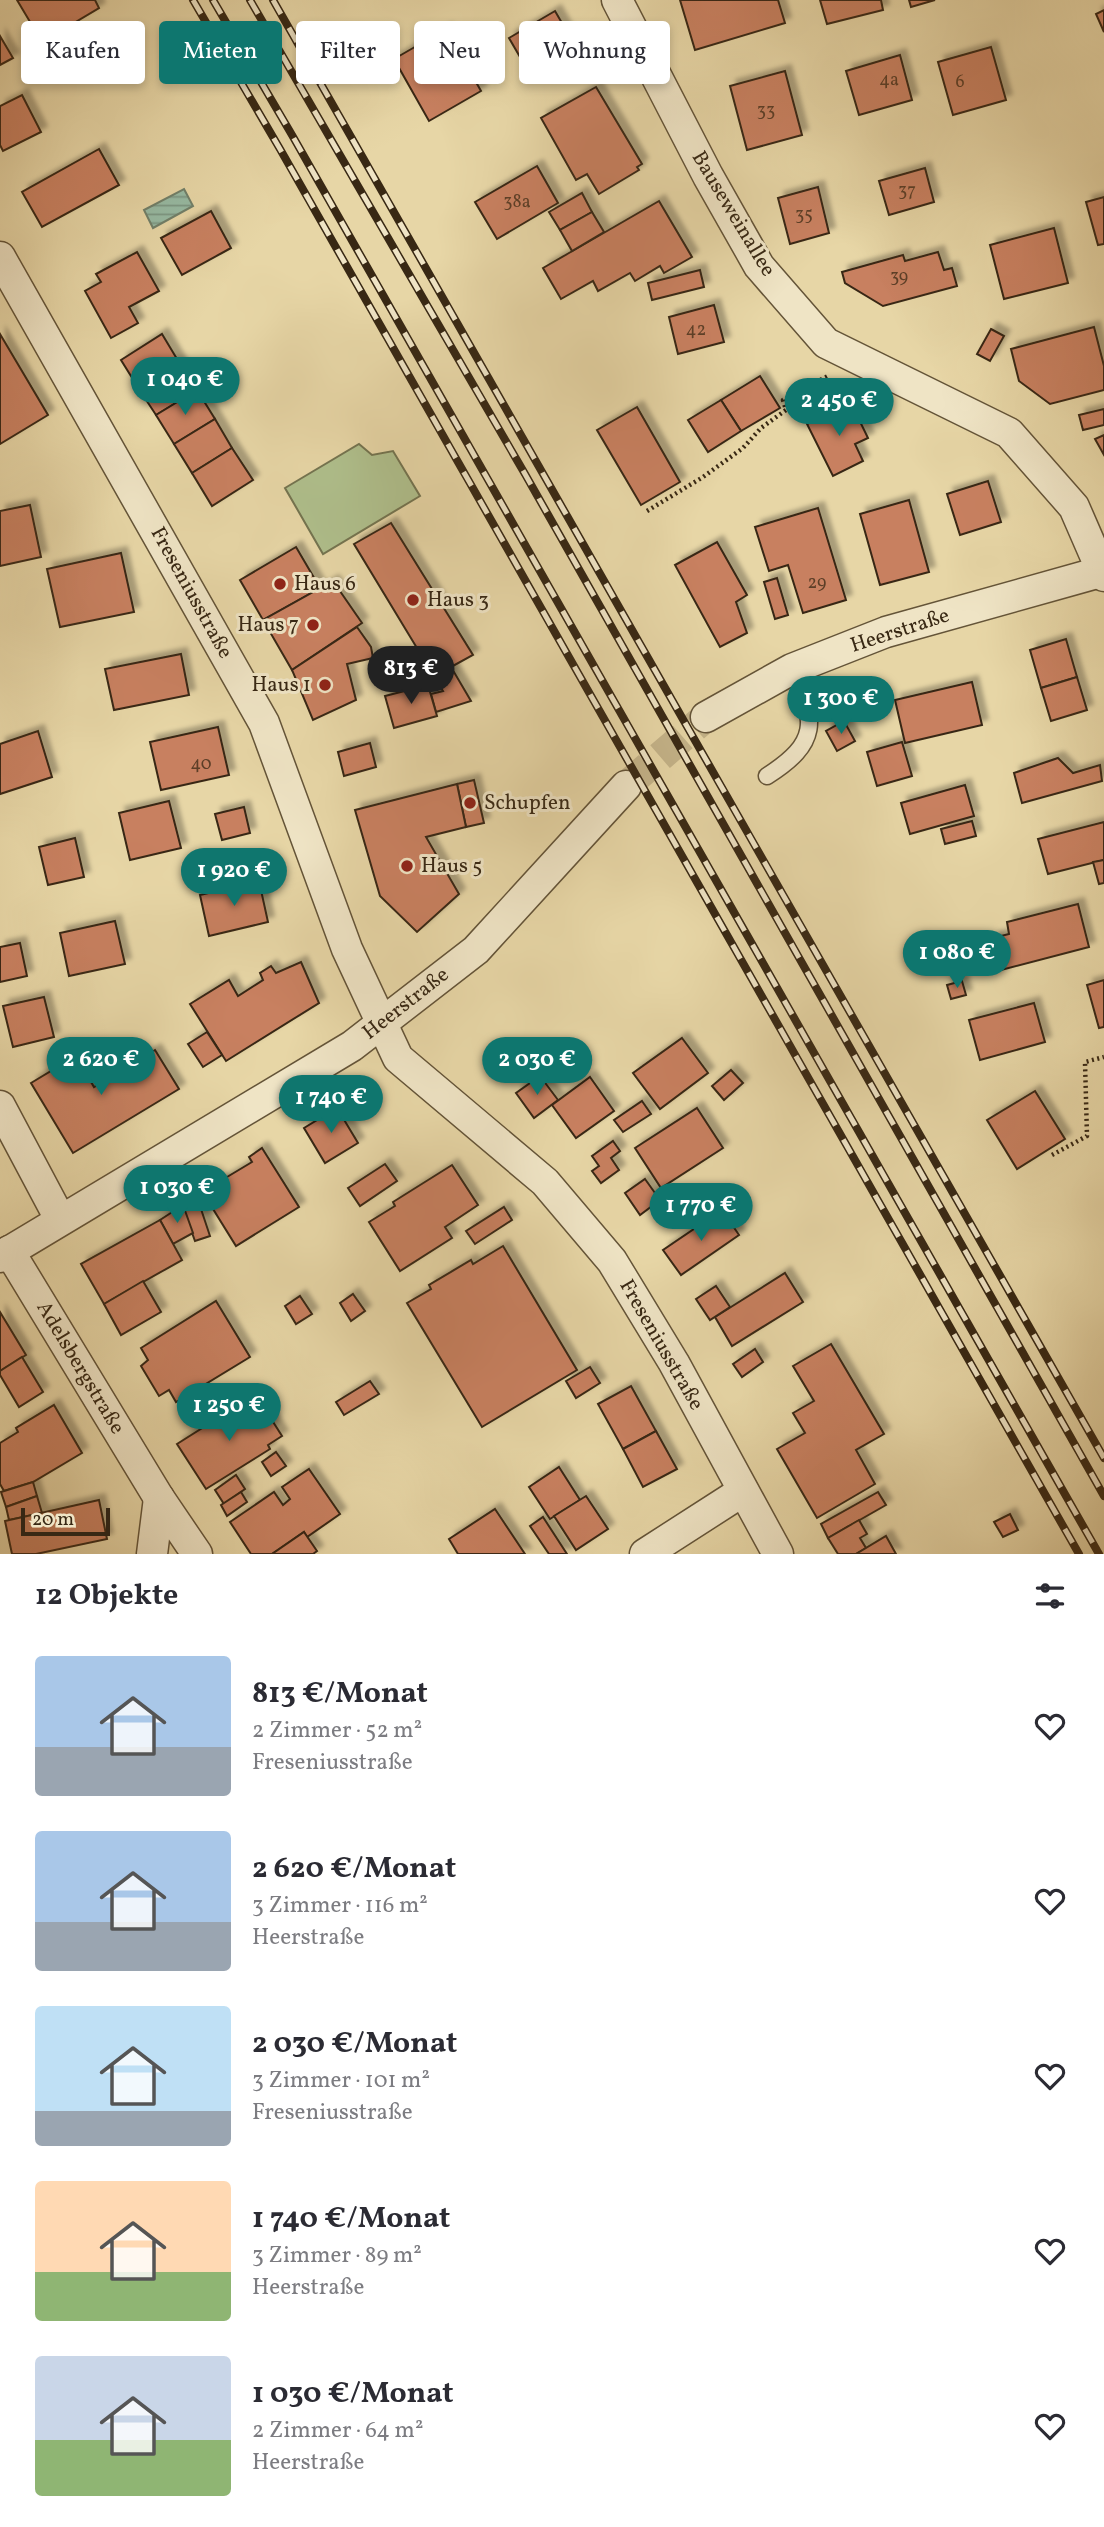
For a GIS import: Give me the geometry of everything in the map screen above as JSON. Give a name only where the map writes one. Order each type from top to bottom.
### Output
[{"type":"street","name":"Bauseweinallee","points":[[617,0],[708,176],[759,266],[826,343],[1009,433],[1074,507],[1104,573]]},
{"type":"street","name":"Freseniusstraße","points":[[0,257],[264,723],[347,949],[398,1058],[545,1182],[612,1261],[674,1363],[778,1554]]},
{"type":"street","name":"Heerstraße","points":[[706,717],[792,669],[886,632],[1104,573]]},
{"type":"street","name":"Heerstraße","points":[[5,1254],[352,1046],[476,950],[626,786]]},
{"type":"street","points":[[0,1106],[60,1219]]},
{"type":"street","name":"Adelsbergstraße","points":[[5,1254],[197,1554]]},
{"type":"street","points":[[645,1554],[743,1491]]},
{"type":"street","points":[[152,1554],[159,1498]]},
{"type":"lane","points":[[767,776],[785,765],[804,744],[811,723],[806,698],[792,669]]},
{"type":"path","points":[[647,511],[743,448],[761,428],[786,410],[783,400],[821,381],[854,356]]},
{"type":"path","points":[[1052,1155],[1087,1136],[1085,1062],[1104,1057]]},
{"type":"shaded area","points":[[184,189],[193,206],[153,228],[144,210]]},
{"type":"shaded area","points":[[359,444],[372,455],[393,451],[420,496],[323,554],[285,488]]},
{"type":"building","points":[[17,0],[95,0],[99,8],[77,21],[30,21]]},
{"type":"building","points":[[680,0],[778,0],[785,23],[695,50]]},
{"type":"building","points":[[820,0],[881,0],[883,10],[827,24]]},
{"type":"building","points":[[909,0],[935,0],[911,7]]},
{"type":"building","points":[[1104,10],[1104,32],[1096,14]]},
{"type":"building","points":[[555,11],[561,21],[538,21]]},
{"type":"building","points":[[519,32],[519,55],[509,38]]},
{"type":"building","points":[[0,36],[13,58],[0,65]]},
{"type":"building","points":[[414,47],[414,84],[477,84],[481,91],[429,121],[400,70],[400,56]]},
{"type":"building","points":[[991,47],[1006,100],[953,115],[938,62]]},
{"type":"building","points":[[900,55],[912,100],[859,115],[846,71]]},
{"type":"building","points":[[785,71],[802,135],[747,150],[730,86]]},
{"type":"building","points":[[596,87],[642,164],[637,167],[639,170],[599,194],[587,174],[576,180],[541,118]]},
{"type":"building","points":[[22,95],[41,132],[3,151],[0,145],[0,106]]},
{"type":"building","points":[[99,149],[119,185],[42,227],[22,192]]},
{"type":"building","points":[[537,166],[558,203],[497,239],[475,202]]},
{"type":"building","points":[[925,168],[934,202],[889,215],[879,181]]},
{"type":"building","points":[[818,187],[829,233],[790,244],[778,198]]},
{"type":"building","points":[[582,193],[592,212],[560,230],[549,212]]},
{"type":"building","points":[[1104,197],[1104,244],[1098,245],[1086,202]]},
{"type":"building","points":[[659,201],[692,257],[664,273],[660,266],[635,281],[630,273],[598,291],[593,281],[561,299],[543,268]]},
{"type":"building","points":[[211,211],[231,248],[182,275],[161,238]]},
{"type":"building","points":[[592,212],[604,232],[572,251],[560,230]]},
{"type":"building","points":[[1054,228],[1068,283],[1004,299],[990,245]]},
{"type":"building","points":[[137,252],[159,291],[129,307],[138,323],[111,338],[85,291],[101,282],[96,274]]},
{"type":"building","points":[[938,252],[944,270],[952,268],[957,286],[883,306],[845,283],[842,272],[903,255],[905,261]]},
{"type":"building","points":[[700,270],[704,287],[652,300],[648,283]]},
{"type":"building","points":[[714,305],[724,342],[678,354],[669,317]]},
{"type":"building","points":[[1094,327],[1104,366],[1104,390],[1050,404],[1019,381],[1011,349]]},
{"type":"building","points":[[991,329],[1004,336],[990,361],[977,354]]},
{"type":"building","points":[[0,334],[48,415],[0,444]]},
{"type":"building","points":[[162,334],[180,364],[139,389],[121,360]]},
{"type":"building","points":[[180,364],[197,390],[156,415],[139,389]]},
{"type":"building","points":[[760,376],[780,408],[741,431],[721,400]]},
{"type":"building","points":[[197,390],[215,419],[174,444],[156,415]]},
{"type":"building","points":[[721,400],[741,431],[708,452],[688,420]]},
{"type":"building","points":[[851,403],[868,438],[855,444],[863,461],[833,476],[807,424]]},
{"type":"building","points":[[637,407],[680,482],[641,505],[597,430]]},
{"type":"building","points":[[1104,409],[1104,425],[1083,430],[1079,415]]},
{"type":"building","points":[[215,419],[232,448],[192,473],[174,444]]},
{"type":"building","points":[[1104,435],[1104,455],[1095,439]]},
{"type":"building","points":[[232,448],[253,480],[212,506],[192,473]]},
{"type":"building","points":[[988,481],[1001,522],[960,535],[947,494]]},
{"type":"building","points":[[909,500],[929,572],[880,585],[860,514]]},
{"type":"building","points":[[30,505],[41,557],[0,566],[0,511]]},
{"type":"building","points":[[818,508],[846,600],[803,613],[788,565],[769,571],[755,527]]},
{"type":"building","name":"Haus 3","points":[[391,523],[473,655],[451,667],[471,701],[436,712],[431,694],[443,691],[354,544]]},
{"type":"building","points":[[717,542],[747,595],[736,602],[747,633],[720,647],[675,565]]},
{"type":"building","name":"Haus 6","points":[[296,547],[320,588],[263,620],[240,580]]},
{"type":"building","points":[[121,553],[134,612],[60,627],[47,569]]},
{"type":"building","points":[[777,578],[788,615],[775,619],[764,582]]},
{"type":"building","name":"Haus 7","points":[[333,581],[362,623],[292,670],[263,620]]},
{"type":"building","name":"Haus 1","points":[[357,627],[371,647],[373,658],[347,664],[356,700],[313,720],[292,670]]},
{"type":"building","points":[[1066,639],[1077,677],[1041,688],[1030,650]]},
{"type":"building","points":[[181,654],[189,695],[114,710],[105,669]]},
{"type":"building","points":[[1077,677],[1087,710],[1051,721],[1041,688]]},
{"type":"building","points":[[972,682],[982,725],[905,743],[895,700]]},
{"type":"building","points":[[428,685],[437,716],[394,728],[385,696]]},
{"type":"building","points":[[844,721],[855,741],[837,751],[826,731]]},
{"type":"building","points":[[218,727],[229,775],[161,790],[150,742]]},
{"type":"building","points":[[38,731],[52,777],[0,794],[0,744]]},
{"type":"building","points":[[902,742],[912,776],[877,786],[867,752]]},
{"type":"building","points":[[370,743],[376,767],[344,776],[338,752]]},
{"type":"building","points":[[1058,758],[1073,773],[1100,765],[1102,781],[1022,803],[1014,773]]},
{"type":"building","name":"Schupfen","points":[[474,780],[484,823],[466,827],[457,784]]},
{"type":"building","name":"Haus 5","points":[[457,784],[466,827],[426,837],[459,894],[417,932],[380,896],[355,810]]},
{"type":"building","points":[[965,785],[974,816],[910,834],[901,803]]},
{"type":"building","points":[[169,801],[181,848],[130,860],[119,813]]},
{"type":"building","points":[[244,807],[250,833],[222,840],[215,814]]},
{"type":"building","points":[[972,821],[976,836],[945,844],[941,829]]},
{"type":"building","points":[[1104,822],[1104,860],[1048,874],[1038,839]]},
{"type":"building","points":[[75,838],[84,877],[48,885],[39,847]]},
{"type":"building","points":[[1104,860],[1104,883],[1099,884],[1093,862]]},
{"type":"building","points":[[259,881],[268,922],[209,936],[200,895]]},
{"type":"building","points":[[1078,904],[1089,947],[1001,970],[993,938],[1009,934],[1007,922]]},
{"type":"building","points":[[115,921],[125,964],[69,976],[60,933]]},
{"type":"building","points":[[20,943],[27,976],[0,982],[0,947]]},
{"type":"building","points":[[301,962],[319,1003],[226,1061],[190,1004],[229,980],[238,996],[263,980],[260,973],[271,966],[276,973]]},
{"type":"building","points":[[1104,980],[1104,1027],[1099,1028],[1087,985]]},
{"type":"building","points":[[962,981],[966,995],[951,999],[947,985]]},
{"type":"building","points":[[44,997],[54,1037],[13,1047],[3,1006]]},
{"type":"building","points":[[1034,1003],[1045,1042],[980,1060],[969,1020]]},
{"type":"building","points":[[207,1032],[222,1055],[203,1067],[188,1044]]},
{"type":"building","points":[[682,1038],[708,1073],[660,1109],[633,1073]]},
{"type":"building","points":[[155,1050],[179,1089],[73,1153],[31,1083],[76,1056],[94,1087]]},
{"type":"building","points":[[731,1070],[743,1083],[724,1100],[712,1086]]},
{"type":"building","points":[[540,1076],[558,1100],[534,1118],[516,1093]]},
{"type":"building","points":[[590,1077],[614,1111],[576,1138],[552,1105]]},
{"type":"building","points":[[1035,1091],[1065,1139],[1017,1169],[987,1120]]},
{"type":"building","points":[[642,1101],[651,1114],[623,1132],[614,1120]]},
{"type":"building","points":[[337,1108],[358,1143],[325,1163],[304,1128]]},
{"type":"building","points":[[697,1108],[723,1148],[661,1188],[635,1148]]},
{"type":"building","points":[[613,1141],[620,1151],[611,1158],[619,1170],[601,1183],[592,1171],[599,1166],[592,1156]]},
{"type":"building","points":[[262,1148],[299,1207],[236,1246],[200,1188],[214,1179],[217,1183],[252,1162],[249,1157]]},
{"type":"building","points":[[385,1164],[397,1181],[360,1206],[348,1188]]},
{"type":"building","points":[[452,1165],[478,1205],[445,1227],[452,1238],[400,1271],[369,1222],[395,1206],[393,1202]]},
{"type":"building","points":[[645,1179],[660,1200],[640,1215],[625,1193]]},
{"type":"building","points":[[199,1203],[210,1236],[195,1241],[183,1208]]},
{"type":"building","points":[[183,1205],[193,1233],[173,1244],[160,1220]]},
{"type":"building","points":[[504,1207],[512,1220],[475,1244],[466,1231]]},
{"type":"building","points":[[722,1210],[739,1235],[681,1275],[663,1250]]},
{"type":"building","points":[[160,1220],[182,1260],[104,1304],[81,1264]]},
{"type":"building","points":[[503,1246],[577,1370],[482,1427],[407,1303],[431,1289],[429,1285],[471,1260],[473,1264]]},
{"type":"building","points":[[785,1273],[803,1302],[732,1346],[715,1317]]},
{"type":"building","points":[[143,1281],[161,1312],[121,1335],[104,1304]]},
{"type":"building","points":[[716,1286],[730,1307],[710,1320],[696,1299]]},
{"type":"building","points":[[353,1294],[365,1311],[351,1321],[340,1303]]},
{"type":"building","points":[[300,1296],[312,1314],[296,1324],[285,1306]]},
{"type":"building","points":[[216,1301],[250,1357],[176,1402],[169,1390],[159,1396],[141,1366],[148,1360],[141,1348]]},
{"type":"building","points":[[0,1312],[26,1355],[0,1371]]},
{"type":"building","points":[[831,1344],[884,1434],[856,1450],[875,1484],[817,1518],[777,1449],[805,1433],[793,1413],[814,1401],[793,1366]]},
{"type":"building","points":[[755,1349],[763,1362],[742,1377],[733,1364]]},
{"type":"building","points":[[22,1357],[43,1392],[19,1407],[0,1371]]},
{"type":"building","points":[[590,1367],[600,1383],[576,1398],[566,1381]]},
{"type":"building","points":[[370,1381],[379,1394],[344,1415],[336,1402]]},
{"type":"building","points":[[631,1386],[656,1431],[623,1449],[598,1404]]},
{"type":"building","points":[[242,1403],[247,1412],[261,1403],[282,1436],[268,1445],[270,1449],[206,1489],[177,1444]]},
{"type":"building","points":[[54,1405],[82,1453],[33,1482],[4,1491],[0,1484],[0,1443],[18,1432],[16,1428]]},
{"type":"building","points":[[656,1431],[677,1469],[643,1487],[623,1449]]},
{"type":"building","points":[[276,1452],[286,1466],[271,1476],[262,1462]]},
{"type":"building","points":[[559,1467],[580,1500],[550,1519],[529,1487]]},
{"type":"building","points":[[309,1469],[340,1514],[307,1537],[304,1532],[272,1554],[251,1554],[230,1522],[274,1492],[283,1505],[290,1499],[282,1487]]},
{"type":"building","points":[[236,1475],[245,1489],[224,1504],[215,1490]]},
{"type":"building","points":[[33,1482],[37,1496],[6,1507],[1,1492]]},
{"type":"building","points":[[241,1492],[247,1502],[227,1516],[221,1505]]},
{"type":"building","points":[[878,1492],[886,1505],[828,1538],[821,1524]]},
{"type":"building","points":[[37,1496],[42,1513],[9,1520],[6,1507]]},
{"type":"building","points":[[586,1496],[608,1529],[576,1550],[554,1516]]},
{"type":"building","points":[[99,1500],[107,1539],[36,1554],[12,1554],[5,1521]]},
{"type":"building","points":[[495,1509],[525,1554],[458,1554],[449,1539]]},
{"type":"building","points":[[1010,1514],[1018,1530],[1003,1537],[994,1522]]},
{"type":"building","points":[[543,1517],[567,1554],[549,1554],[530,1526]]},
{"type":"building","points":[[859,1520],[867,1534],[860,1538],[866,1548],[856,1554],[838,1554],[828,1538]]},
{"type":"building","points":[[304,1532],[317,1551],[313,1554],[272,1554]]},
{"type":"building","points":[[886,1536],[896,1554],[856,1554]]},
{"type":"tunnel","points":[[626,786],[706,717]]},
{"type":"railway","points":[[193,0],[1079,1554]]},
{"type":"railway","points":[[213,0],[1099,1554]]},
{"type":"railway","points":[[250,0],[525,474],[1104,1496]]},
{"type":"railway","points":[[273,0],[1104,1458]]},
{"type":"place","name":"Haus 6","points":[[280,584]]},
{"type":"place","name":"Haus 3","points":[[413,600]]},
{"type":"place","name":"Haus 7","points":[[313,625]]},
{"type":"place","name":"Haus 1","points":[[325,685]]},
{"type":"place","name":"Schupfen","points":[[470,803]]},
{"type":"place","name":"Haus 5","points":[[407,866]]}]
